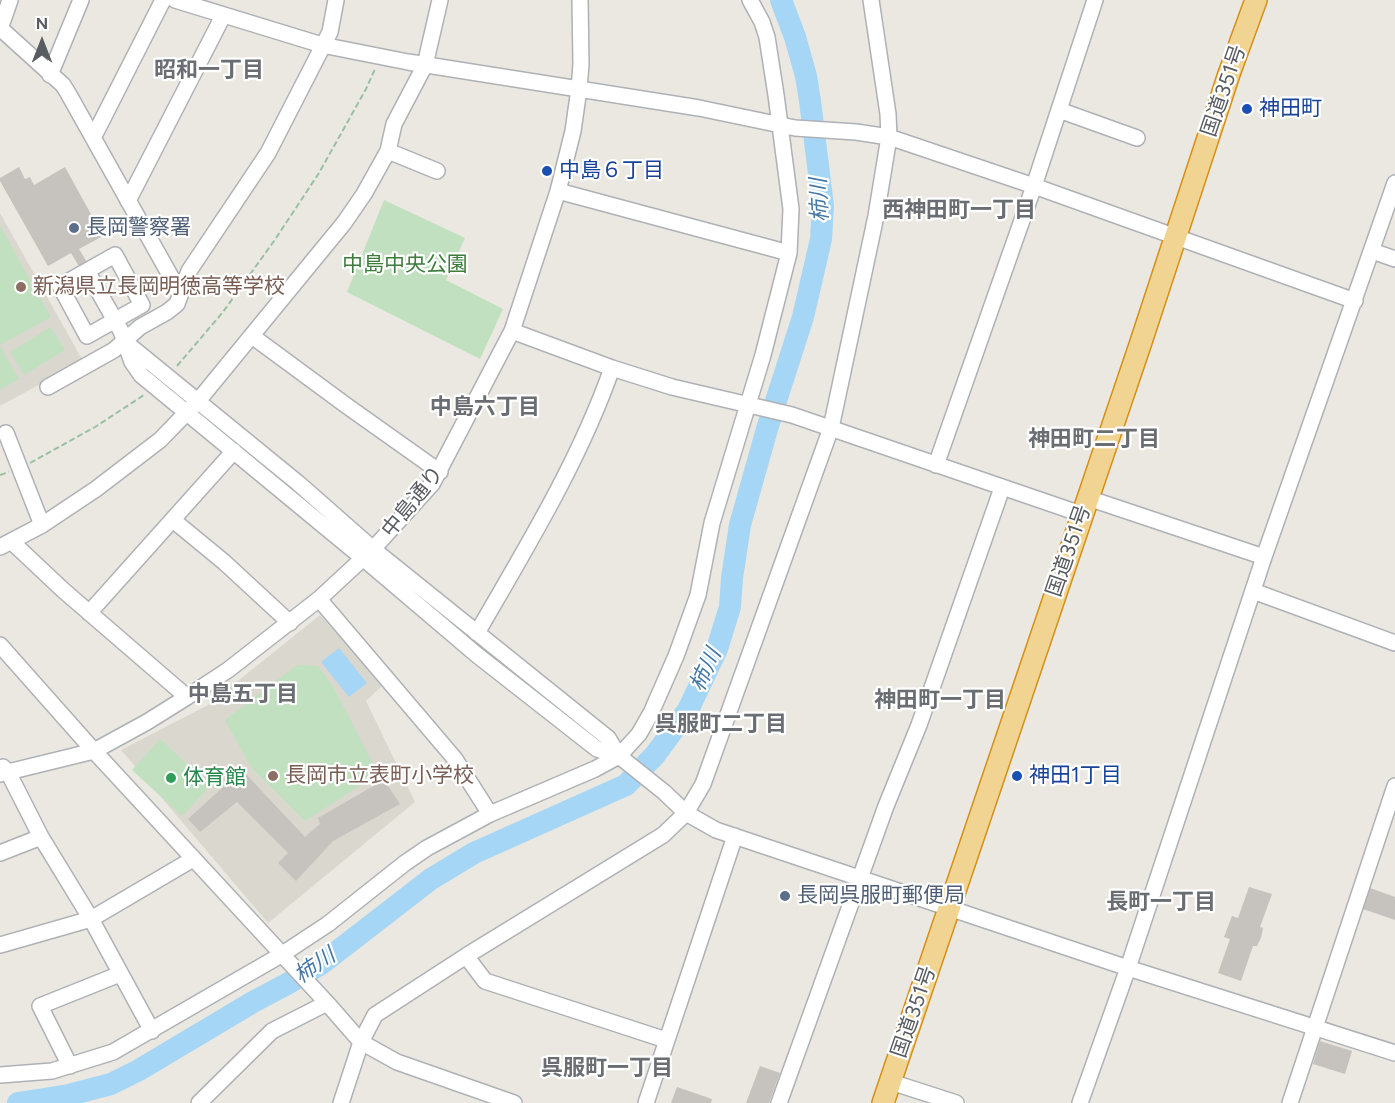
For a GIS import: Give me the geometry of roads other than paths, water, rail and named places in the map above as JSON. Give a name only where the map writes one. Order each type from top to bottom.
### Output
[{"type":"highway","name":"国道351号","points":[[883,1103],[1229,74],[1256,0]]},
{"type":"street","points":[[10,0],[0,29],[63,85],[180,293]]},
{"type":"street","points":[[50,75],[81,0]]},
{"type":"street","points":[[93,138],[163,0]]},
{"type":"street","points":[[175,0],[322,45],[425,65],[699,108],[787,126],[837,130],[889,138],[1034,186],[1354,301]]},
{"type":"street","points":[[48,387],[114,350],[140,327],[177,304],[189,271],[268,153],[330,32],[336,0]]},
{"type":"street","points":[[187,698],[6,544],[42,525],[120,473],[160,440],[198,401],[351,213],[364,195],[388,151],[394,124],[425,65],[440,0]]},
{"type":"street","name":"中島通り","points":[[3,770],[94,751],[187,698],[290,623],[319,599],[369,554],[441,472],[512,331],[558,191],[573,131],[579,89],[580,0]]},
{"type":"street","points":[[0,1075],[52,1071],[113,1052],[285,960],[405,863],[427,848],[490,814],[622,758],[639,734],[651,713],[676,656],[698,595],[712,524],[752,406],[789,253],[791,209],[787,126],[762,22],[750,0]]},
{"type":"street","points":[[341,1103],[361,1042],[375,1015],[466,956],[663,835],[686,813],[703,784],[831,428],[878,207],[889,138],[888,114],[872,0]]},
{"type":"street","points":[[936,465],[1034,186],[1095,0]]},
{"type":"street","points":[[128,201],[222,16]]},
{"type":"street","points":[[1059,110],[1137,138]]},
{"type":"street","points":[[388,151],[437,171]]},
{"type":"street","points":[[1080,1103],[1128,968],[1264,557],[1395,183]]},
{"type":"street","points":[[558,191],[628,212],[789,253]]},
{"type":"street","points":[[1372,251],[1395,259]]},
{"type":"street","points":[[115,255],[142,305],[87,336],[60,286],[87,271],[115,255]]},
{"type":"street","points":[[87,271],[115,320],[132,362],[141,375],[234,451],[477,633],[608,738],[622,758],[686,813],[716,830],[1128,968],[1395,1053]]},
{"type":"street","points":[[512,331],[612,368],[672,387],[792,415],[1002,488],[1085,506],[1264,557]]},
{"type":"street","points":[[252,336],[441,472]]},
{"type":"street","points":[[124,341],[298,483],[369,554],[477,655],[597,749],[622,758]]},
{"type":"street","points":[[477,633],[555,493],[601,401],[612,368]]},
{"type":"street","points":[[6,433],[42,525]]},
{"type":"street","points":[[89,613],[234,451]]},
{"type":"street","points":[[779,1103],[886,806],[919,725],[1002,488]]},
{"type":"street","points":[[173,520],[224,562],[290,623]]},
{"type":"street","points":[[1253,591],[1395,643]]},
{"type":"street","points":[[319,599],[455,759],[490,814]]},
{"type":"street","points":[[0,645],[361,1042],[398,1062],[514,1103]]},
{"type":"street","points":[[3,770],[91,919],[152,1031]]},
{"type":"street","points":[[1290,1103],[1314,1028],[1388,829],[1395,786]]},
{"type":"street","points":[[645,1103],[735,836]]},
{"type":"street","points":[[0,853],[41,837]]},
{"type":"street","points":[[0,945],[91,919],[193,859]]},
{"type":"street","points":[[466,956],[485,981],[666,1040]]},
{"type":"street","points":[[70,1066],[40,1006],[120,974]]},
{"type":"street","points":[[199,1103],[272,1031],[327,1003]]},
{"type":"street","points":[[891,1082],[956,1103]]},
{"type":"water","points":[[339,648],[367,683],[349,697],[321,662]]},
{"type":"waterway","name":"柿川","points":[[18,1103],[69,1095],[111,1084],[287,984],[321,964],[431,879],[474,853],[626,785],[655,755],[688,710],[717,649],[730,607],[740,525],[767,429],[803,317],[821,239],[823,206],[806,76],[781,0]]},
{"type":"place","name":"神田町","points":[[1247,109]]},
{"type":"place","name":"中島６丁目","points":[[547,171]]},
{"type":"place","name":"長岡警察署","points":[[74,228]]},
{"type":"place","name":"新潟県立長岡明徳高等学校","points":[[21,287]]},
{"type":"place","name":"長岡市立表町小学校","points":[[273,776]]},
{"type":"place","name":"神田1丁目","points":[[1017,776]]},
{"type":"place","name":"体育館","points":[[171,778]]},
{"type":"place","name":"長岡呉服町郵便局","points":[[785,896]]},
{"type":"district","name":"昭和一丁目","points":[[209,71]]},
{"type":"district","name":"西神田町一丁目","points":[[959,211]]},
{"type":"district","name":"中島六丁目","points":[[485,408]]},
{"type":"district","name":"神田町二丁目","points":[[1094,440]]},
{"type":"district","name":"中島五丁目","points":[[243,695]]},
{"type":"district","name":"神田町一丁目","points":[[940,701]]},
{"type":"district","name":"呉服町二丁目","points":[[721,725]]},
{"type":"district","name":"長町一丁目","points":[[1161,903]]},
{"type":"district","name":"呉服町一丁目","points":[[607,1069]]},
{"type":"park label","name":"中島中央公園","points":[[405,265]]}]
